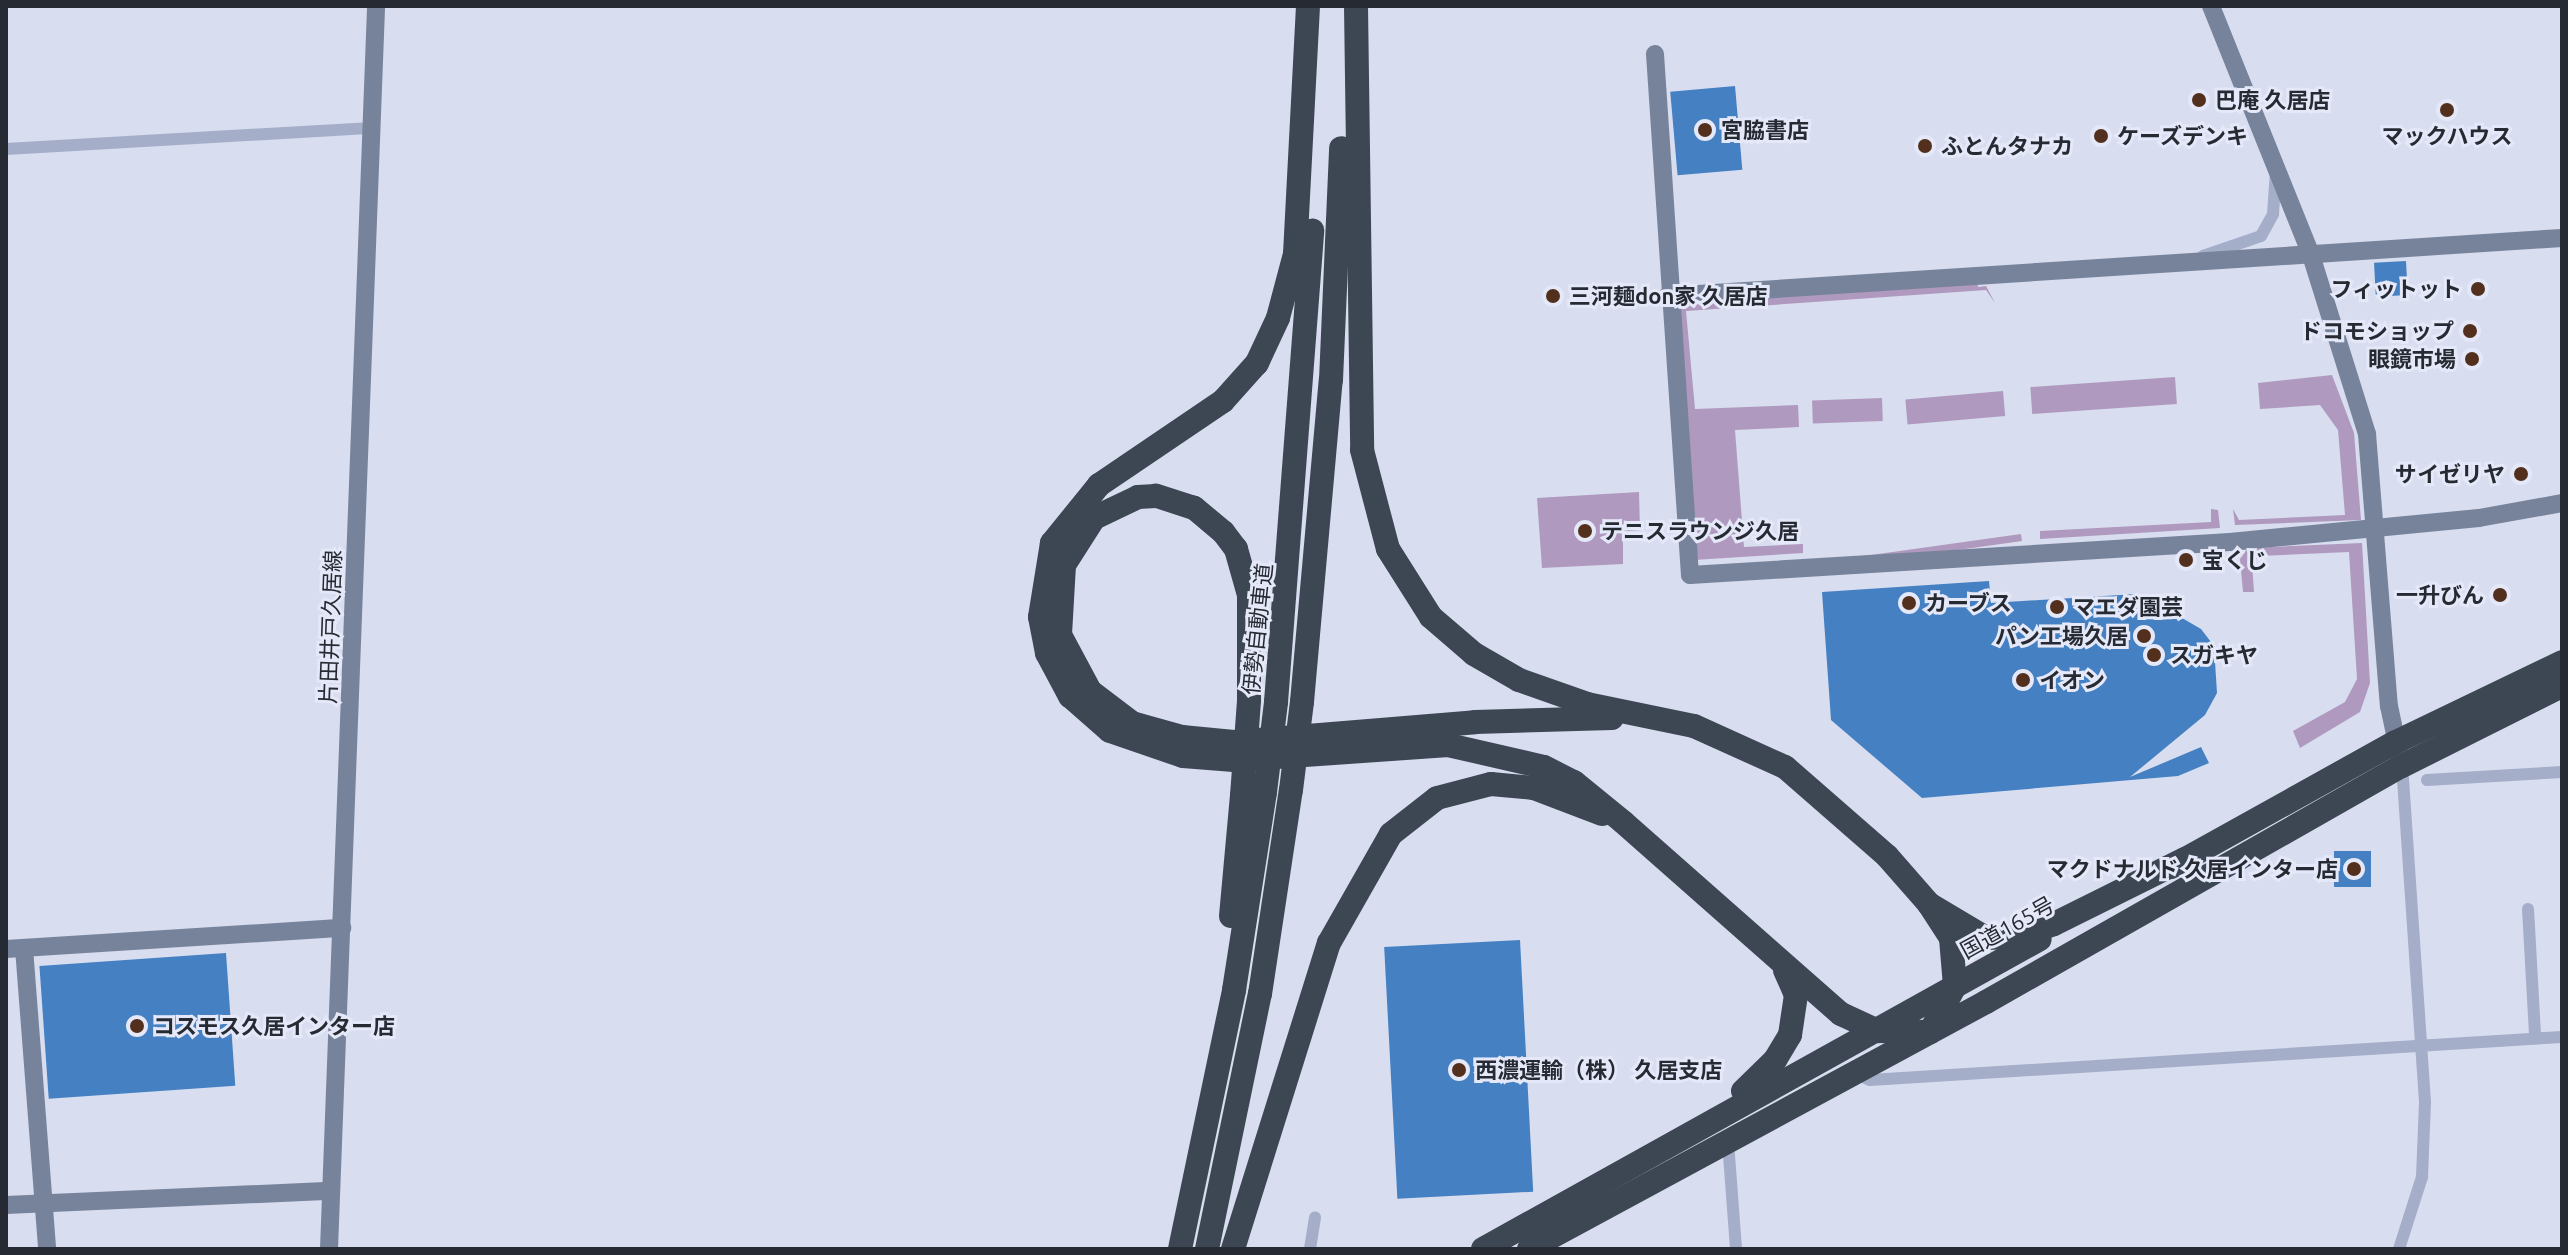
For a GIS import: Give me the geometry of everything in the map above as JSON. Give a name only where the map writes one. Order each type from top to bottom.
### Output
[{"type":"highway","points":[[1308,6],[1295,254],[1278,318],[1257,363],[1223,401],[1099,485],[1061,527],[1045,561],[1039,599],[1047,653],[1070,696],[1095,722],[1155,750],[1234,760],[1413,745],[1471,747],[1544,767],[1574,782],[1623,822],[1785,970],[1841,1014],[1878,1031],[1930,1032],[1955,986],[1951,938],[1929,904],[1887,856],[1785,767],[1720,735],[1550,692],[1474,654],[1431,617],[1388,549],[1373,508],[1358,403],[1356,6]]},
{"type":"highway","name":"伊勢自動車道","points":[[1180,1249],[1216,1090],[1254,794],[1276,702],[1304,380],[1320,6]]},
{"type":"highway","points":[[1207,1249],[1258,1008],[1302,702],[1331,380],[1345,6]]},
{"type":"highway","points":[[1254,794],[1249,700],[1249,595],[1236,549],[1223,532],[1194,508],[1156,496],[1138,497],[1094,518],[1064,565],[1060,635],[1090,691],[1141,726],[1234,742],[1475,722],[1646,718]]},
{"type":"highway","name":"国道165号","points":[[1529,1249],[1728,1138],[1930,1032],[2399,754],[2562,662]]},
{"type":"highway","name":"国道165号","points":[[1483,1249],[2185,859],[2399,754],[2562,686]]},
{"type":"highway","points":[[1233,1249],[1329,943],[1391,834],[1437,798],[1491,784],[1534,788],[1623,822]]},
{"type":"highway","points":[[1929,904],[1970,932],[2016,937],[2185,859]]},
{"type":"highway","points":[[1699,1128],[1784,1048],[1796,1010],[1785,970]]},
{"type":"street","name":"片田井戸久居線","points":[[329,1249],[376,6]]},
{"type":"street","points":[[2211,6],[2310,252],[2367,434],[2399,754],[2421,1044],[2422,1177],[2399,1249]]},
{"type":"street","points":[[1655,54],[1667,296],[1690,575],[2378,528],[2562,503]]},
{"type":"street","points":[[6,149],[372,128]]},
{"type":"street","points":[[2189,260],[2261,236],[2273,214],[2276,168]]},
{"type":"street","points":[[1667,296],[2562,238]]},
{"type":"street","points":[[2427,780],[2562,772]]},
{"type":"street","points":[[2528,909],[2535,1036]]},
{"type":"street","points":[[47,1249],[15,948],[342,928]]},
{"type":"street","points":[[1850,1072],[1870,1080],[2535,1036],[2562,1037]]},
{"type":"street","points":[[1728,1138],[1736,1249]]},
{"type":"street","points":[[6,1205],[331,1191]]},
{"type":"street","points":[[1312,1247],[1315,1217]]},
{"type":"shaded area","points":[[1977,278],[1978,287],[1986,286],[1995,303],[1986,290],[1686,311],[1695,409],[1798,405],[1799,427],[1735,430],[1744,547],[1803,544],[1803,553],[1694,560],[1674,299]]},
{"type":"shaded area","points":[[2332,375],[2354,433],[2361,520],[2235,525],[2233,509],[2239,520],[2345,515],[2338,430],[2320,405],[2260,409],[2258,383]]},
{"type":"shaded area","points":[[2175,377],[2177,404],[2032,414],[2030,387]]},
{"type":"shaded area","points":[[2003,391],[2005,416],[1908,424],[1905,400]]},
{"type":"shaded area","points":[[1882,398],[1883,421],[1813,423],[1812,400]]},
{"type":"shaded area","name":"テニスラウンジ久居","points":[[1639,492],[1640,530],[1623,531],[1623,564],[1542,568],[1537,498]]},
{"type":"shaded area","points":[[2211,509],[2218,510],[2220,528],[2040,539],[2040,531],[2211,522]]},
{"type":"shaded area","points":[[2021,534],[2022,541],[1824,569],[1823,562]]},
{"type":"shaded area","points":[[2362,543],[2370,683],[2360,712],[2300,748],[2293,731],[2345,702],[2357,679],[2349,552],[2260,556],[2252,563],[2254,592],[2243,592],[2240,559],[2248,548]]},
{"type":"building","name":"宮脇書店","points":[[1735,86],[1742,170],[1678,175],[1670,92]]},
{"type":"building","points":[[2406,261],[2408,295],[2376,297],[2374,263]]},
{"type":"building","name":"イオン","points":[[1989,581],[1991,603],[2136,594],[2137,611],[2182,618],[2201,629],[2214,646],[2217,693],[2205,715],[2130,777],[2201,747],[2209,763],[2178,776],[1922,798],[1831,720],[1822,592]]},
{"type":"building","name":"マクドナルド 久居インター店","points":[[2334,851],[2371,851],[2371,887],[2334,887]]},
{"type":"building","name":"西濃運輸（株） 久居支店","points":[[1520,940],[1533,1192],[1397,1199],[1384,947]]},
{"type":"building","name":"コスモス久居インター店","points":[[226,953],[235,1086],[49,1099],[39,966]]},
{"type":"place","name":"巴庵 久居店","points":[[2199,100]]},
{"type":"place","name":"マックハウス","points":[[2447,110]]},
{"type":"place","name":"宮脇書店","points":[[1705,130]]},
{"type":"place","name":"ケーズデンキ","points":[[2101,136]]},
{"type":"place","name":"ふとんタナカ","points":[[1925,146]]},
{"type":"place","name":"フィットット","points":[[2478,289]]},
{"type":"place","name":"三河麺don家 久居店","points":[[1553,296]]},
{"type":"place","name":"ドコモショップ","points":[[2470,331]]},
{"type":"place","name":"眼鏡市場","points":[[2472,359]]},
{"type":"place","name":"サイゼリヤ","points":[[2521,474]]},
{"type":"place","name":"テニスラウンジ久居","points":[[1585,531]]},
{"type":"place","name":"宝くじ","points":[[2186,560]]},
{"type":"place","name":"一升びん","points":[[2500,595]]},
{"type":"place","name":"カーブス","points":[[1909,603]]},
{"type":"place","name":"マエダ園芸","points":[[2057,607]]},
{"type":"place","name":"パン工場久居","points":[[2144,636]]},
{"type":"place","name":"スガキヤ","points":[[2154,655]]},
{"type":"place","name":"イオン","points":[[2023,680]]},
{"type":"place","name":"マクドナルド 久居インター店","points":[[2354,869]]},
{"type":"place","name":"コスモス久居インター店","points":[[137,1026]]},
{"type":"place","name":"西濃運輸（株） 久居支店","points":[[1459,1070]]}]
